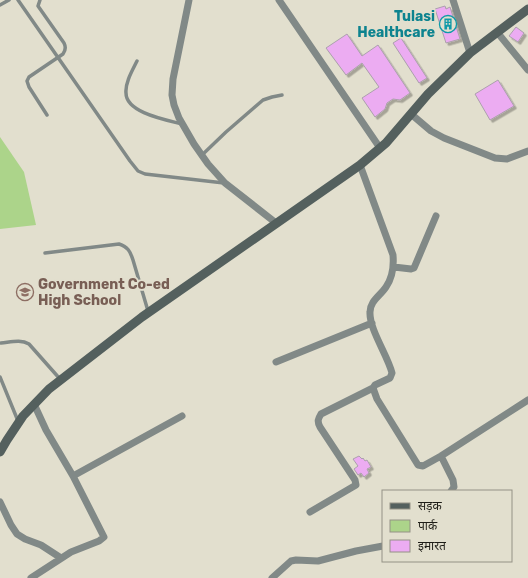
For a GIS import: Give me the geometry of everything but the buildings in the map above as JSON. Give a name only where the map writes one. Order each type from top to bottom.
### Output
[{"type":"street","points":[[189,0],[176,64],[172,95],[174,105],[183,125],[202,156],[226,183],[276,223]]},
{"type":"street","points":[[279,0],[380,148]]},
{"type":"street","points":[[453,0],[470,53]]},
{"type":"street","points":[[0,452],[18,422],[34,404],[61,380],[148,312],[360,165],[380,148],[428,94],[470,53],[528,9]]},
{"type":"street","points":[[497,32],[528,70]]},
{"type":"street","points":[[410,114],[431,132],[495,158],[507,160],[528,151]]},
{"type":"street","points":[[310,512],[356,485],[355,480],[320,427],[318,422],[319,418],[322,414],[390,378],[392,373],[372,323],[370,313],[374,300],[386,287],[392,276],[394,267],[393,255],[360,165]]},
{"type":"street","points":[[394,267],[414,268],[436,216]]},
{"type":"street","points":[[276,362],[372,323]]},
{"type":"street","points":[[373,388],[377,399],[418,465],[423,466],[528,400]]},
{"type":"street","points":[[31,578],[71,552],[99,541],[104,537],[73,476],[46,430],[34,404]]},
{"type":"street","points":[[73,476],[182,416]]},
{"type":"street","points":[[441,456],[454,484],[454,488],[452,490]]},
{"type":"street","points":[[0,502],[17,534],[25,539],[41,545],[61,558]]},
{"type":"street","points":[[272,578],[291,561],[318,561],[382,546]]},
{"type":"lane","points":[[0,5],[9,0]]},
{"type":"lane","points":[[18,0],[130,161],[138,170],[145,174],[226,183]]},
{"type":"lane","points":[[40,0],[38,6],[64,42],[65,51],[29,77],[27,81],[29,87],[47,115]]},
{"type":"lane","points":[[137,61],[126,87],[125,95],[128,102],[134,108],[183,125]]},
{"type":"lane","points":[[202,156],[226,132],[263,100],[272,96],[282,95]]},
{"type":"lane","points":[[45,253],[119,244],[126,246],[131,253],[148,312]]},
{"type":"lane","points":[[1,343],[17,341],[29,344],[61,380]]},
{"type":"lane","points":[[0,377],[18,422]]},
{"type":"green space","points":[[0,137],[24,172],[36,225],[0,229]]},
{"type":"place","name":"Tulasi Healthcare","points":[[448,24]]},
{"type":"place","name":"Government Co-ed High School","points":[[25,292]]}]
